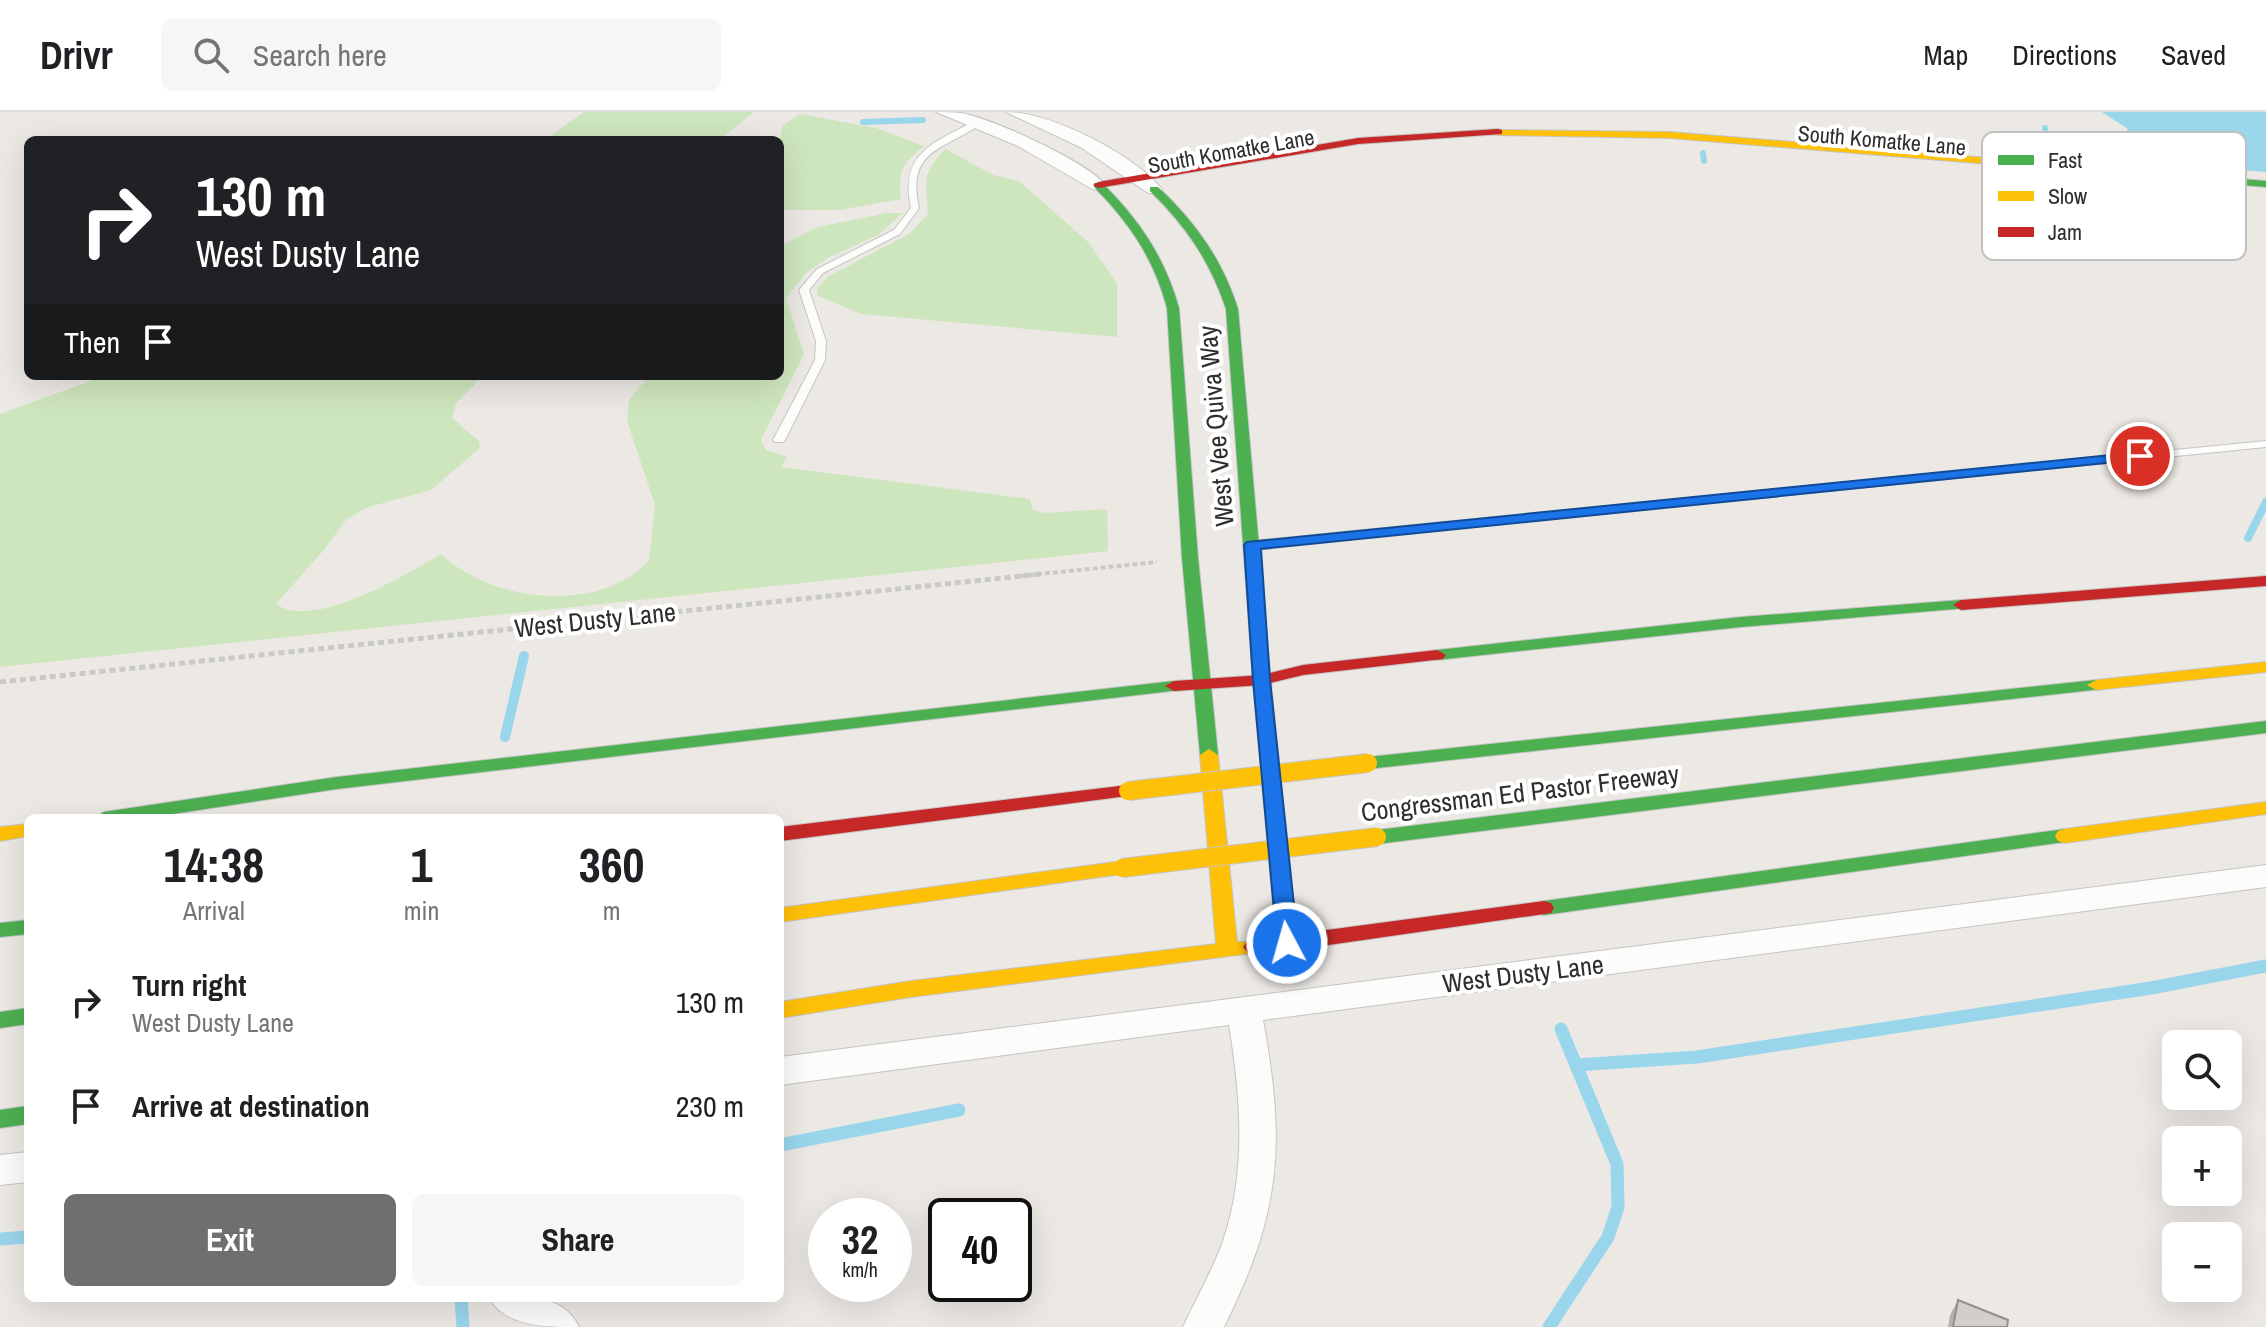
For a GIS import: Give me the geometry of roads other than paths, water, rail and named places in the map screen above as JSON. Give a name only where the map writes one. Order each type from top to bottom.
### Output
[{"type":"main road","name":"South Komatke Lane","points":[[1147,183],[1358,141],[1456,133],[1569,131],[1669,135],[1982,161]]},
{"type":"main road","name":"South Komatke Lane","points":[[1147,183],[1373,153],[1493,144],[1577,143],[1769,154],[1982,173]]},
{"type":"main road","name":"South Komatke Lane","points":[[2246,182],[2266,184]]},
{"type":"main road","points":[[1105,191],[1147,183]]},
{"type":"main road","name":"West Vee Quiva Way","points":[[1147,183],[1209,245],[1223,276],[1232,309],[1287,943]]},
{"type":"main road","name":"West Vee Quiva Way","points":[[1105,191],[1147,237],[1167,278],[1173,308],[1190,558],[1227,950]]},
{"type":"main road","name":"South Komatke Lane","points":[[2246,196],[2266,198]]},
{"type":"main road","points":[[131,814],[337,783],[1159,687],[1262,680],[1303,670],[1741,622],[2266,581]]},
{"type":"main road","name":"Congressman Ed Pastor Freeway","points":[[784,834],[1368,763],[2266,667]]},
{"type":"main road","name":"Congressman Ed Pastor Freeway","points":[[784,914],[1122,868],[2266,727]]},
{"type":"main road","points":[[784,1009],[927,987],[1287,943],[2266,808]]},
{"type":"main road","points":[[0,834],[24,831]]},
{"type":"main road","points":[[0,930],[24,927]]},
{"type":"main road","points":[[0,1020],[24,1017]]},
{"type":"main road","points":[[0,1119],[24,1116]]},
{"type":"street","points":[[944,112],[978,123],[1047,154],[1105,191]]},
{"type":"street","name":"South Komatke Lane","points":[[1014,112],[1087,144],[1147,183]]},
{"type":"street","name":"West Dusty Lane","points":[[784,1070],[2266,876]]},
{"type":"street","points":[[1203,1327],[1238,1253],[1256,1171],[1255,1072],[1244,1011]]},
{"type":"street","points":[[0,1170],[24,1167]]},
{"type":"street","points":[[516,1302],[559,1327]]},
{"type":"lane","points":[[779,440],[820,360],[821,341],[804,290],[820,271],[897,232],[915,208],[912,176],[918,164],[935,147],[978,123]]},
{"type":"lane","points":[[1252,545],[2266,444]]},
{"type":"water","points":[[2102,112],[2266,112],[2266,172],[2246,170],[2246,132],[2126,132],[2128,129]]},
{"type":"waterway","points":[[863,122],[923,120]]},
{"type":"waterway","points":[[2045,128],[2045,132]]},
{"type":"waterway","points":[[1808,134],[1810,142]]},
{"type":"waterway","points":[[1703,153],[1704,161]]},
{"type":"waterway","points":[[2248,538],[2266,502]]},
{"type":"waterway","points":[[505,737],[524,656]]},
{"type":"waterway","points":[[1576,1065],[1697,1057],[2151,988],[2266,966]]},
{"type":"waterway","points":[[1549,1327],[1608,1237],[1618,1207],[1617,1164],[1561,1029]]},
{"type":"waterway","points":[[784,1144],[959,1110]]},
{"type":"waterway","points":[[0,1239],[24,1237]]},
{"type":"waterway","points":[[461,1302],[463,1327]]}]
